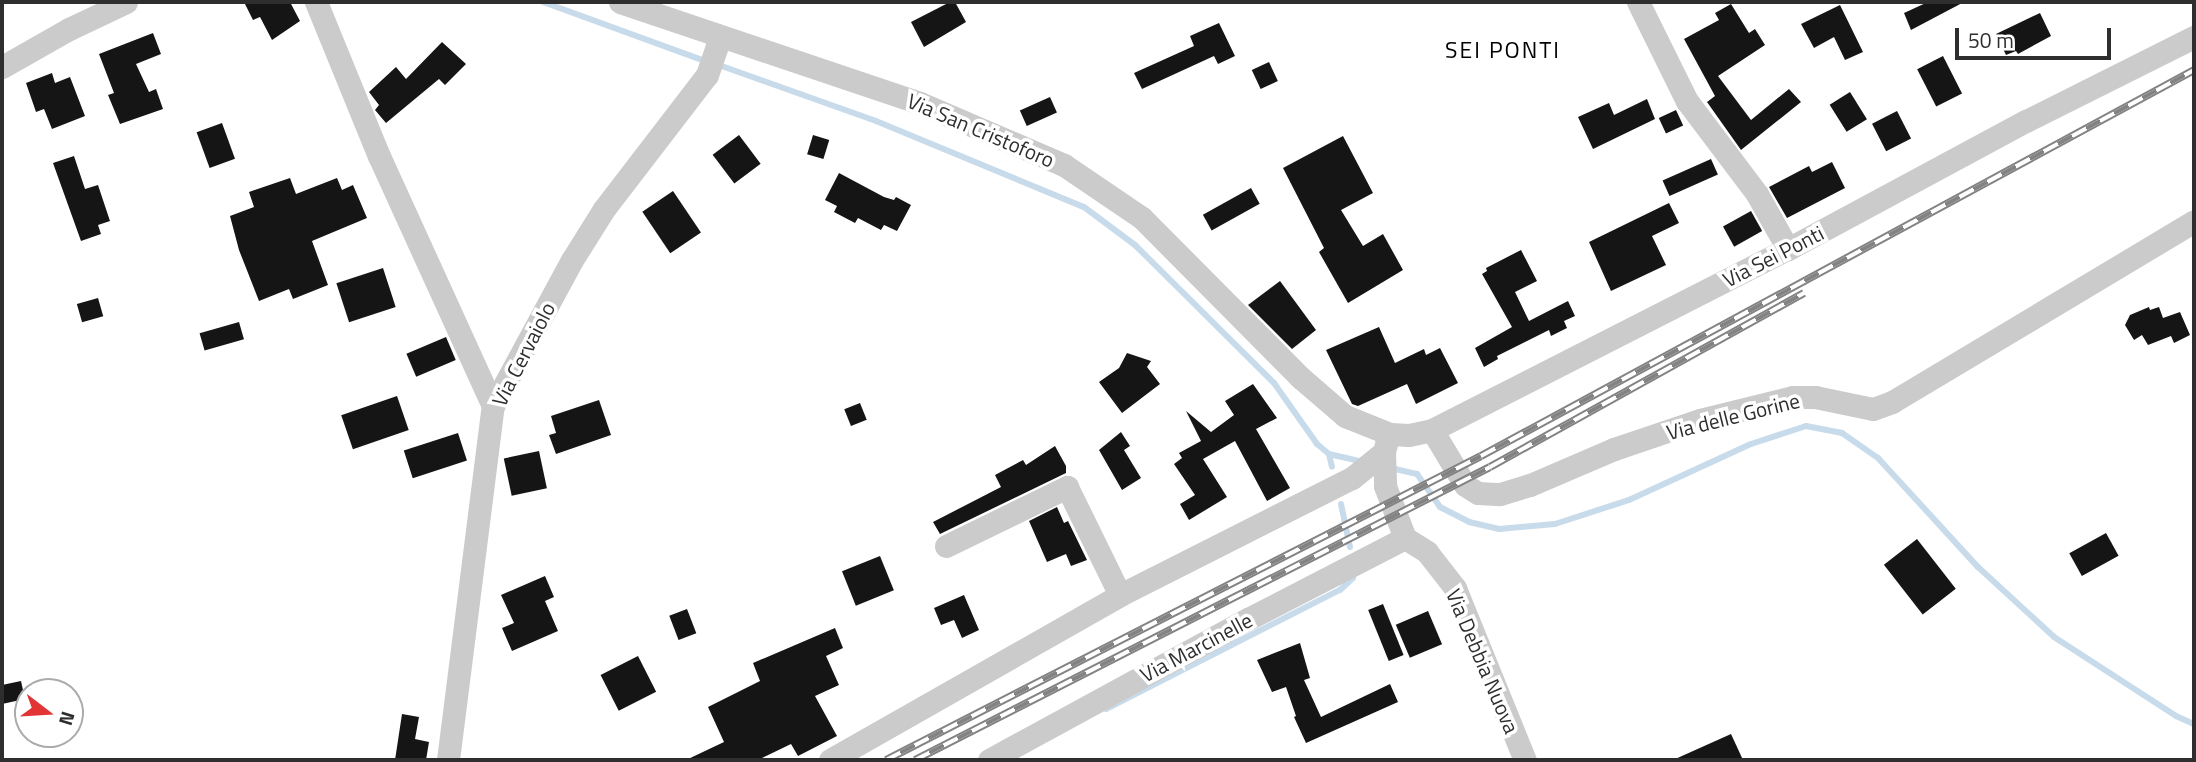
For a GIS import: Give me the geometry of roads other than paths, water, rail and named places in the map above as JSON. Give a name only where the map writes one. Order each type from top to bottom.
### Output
[{"type":"street","points":[[2,68],[69,29],[126,2]]},
{"type":"street","points":[[316,2],[379,156],[493,406]]},
{"type":"street","name":"Via San Cristoforo","points":[[620,2],[719,43],[920,103],[1064,165],[1142,218],[1301,378],[1345,416]]},
{"type":"street","points":[[1638,2],[1687,101],[1757,194],[1788,249]]},
{"type":"street","name":"Via Sei Ponti","points":[[1345,416],[1387,443],[1432,430],[1788,249],[2026,121],[2194,37]]},
{"type":"street","name":"Via Cervaiolo","points":[[448,760],[493,406],[572,260],[598,219],[707,75],[719,43]]},
{"type":"street","name":"Via delle Gorine","points":[[1432,430],[1465,485],[1478,493],[1500,494],[1530,485],[1614,449],[1688,424],[1793,397],[1815,397],[1873,409],[1892,402],[2194,221]]},
{"type":"street","points":[[830,760],[1120,595],[1352,478],[1387,443]]},
{"type":"street","points":[[1387,443],[1385,486],[1405,538]]},
{"type":"street","points":[[946,546],[1067,487],[1120,595]]},
{"type":"street","name":"Via Marcinelle","points":[[989,760],[1248,619],[1405,538]]},
{"type":"street","name":"Via Debbia Nuova","points":[[1405,538],[1427,552],[1455,588],[1525,760]]},
{"type":"waterway","points":[[543,2],[705,61]]},
{"type":"waterway","points":[[716,64],[876,121],[1084,207],[1135,245],[1274,383],[1317,444],[1329,454],[1363,462]]},
{"type":"waterway","points":[[1391,468],[1417,474],[1440,507],[1469,522],[1499,529],[1555,524],[1629,500],[1751,444],[1806,426],[1842,433],[1878,458],[1978,567],[2054,637],[2176,716],[2194,724]]},
{"type":"waterway","points":[[1329,454],[1332,467]]},
{"type":"waterway","points":[[1341,504],[1350,547]]},
{"type":"waterway","points":[[1106,709],[1340,590],[1353,578]]},
{"type":"railway","points":[[886,760],[1481,456],[2194,70]]},
{"type":"railway","points":[[915,760],[1490,467],[1804,293]]},
{"type":"district","name":"SEI PONTI","points":[[1503,50]]}]
